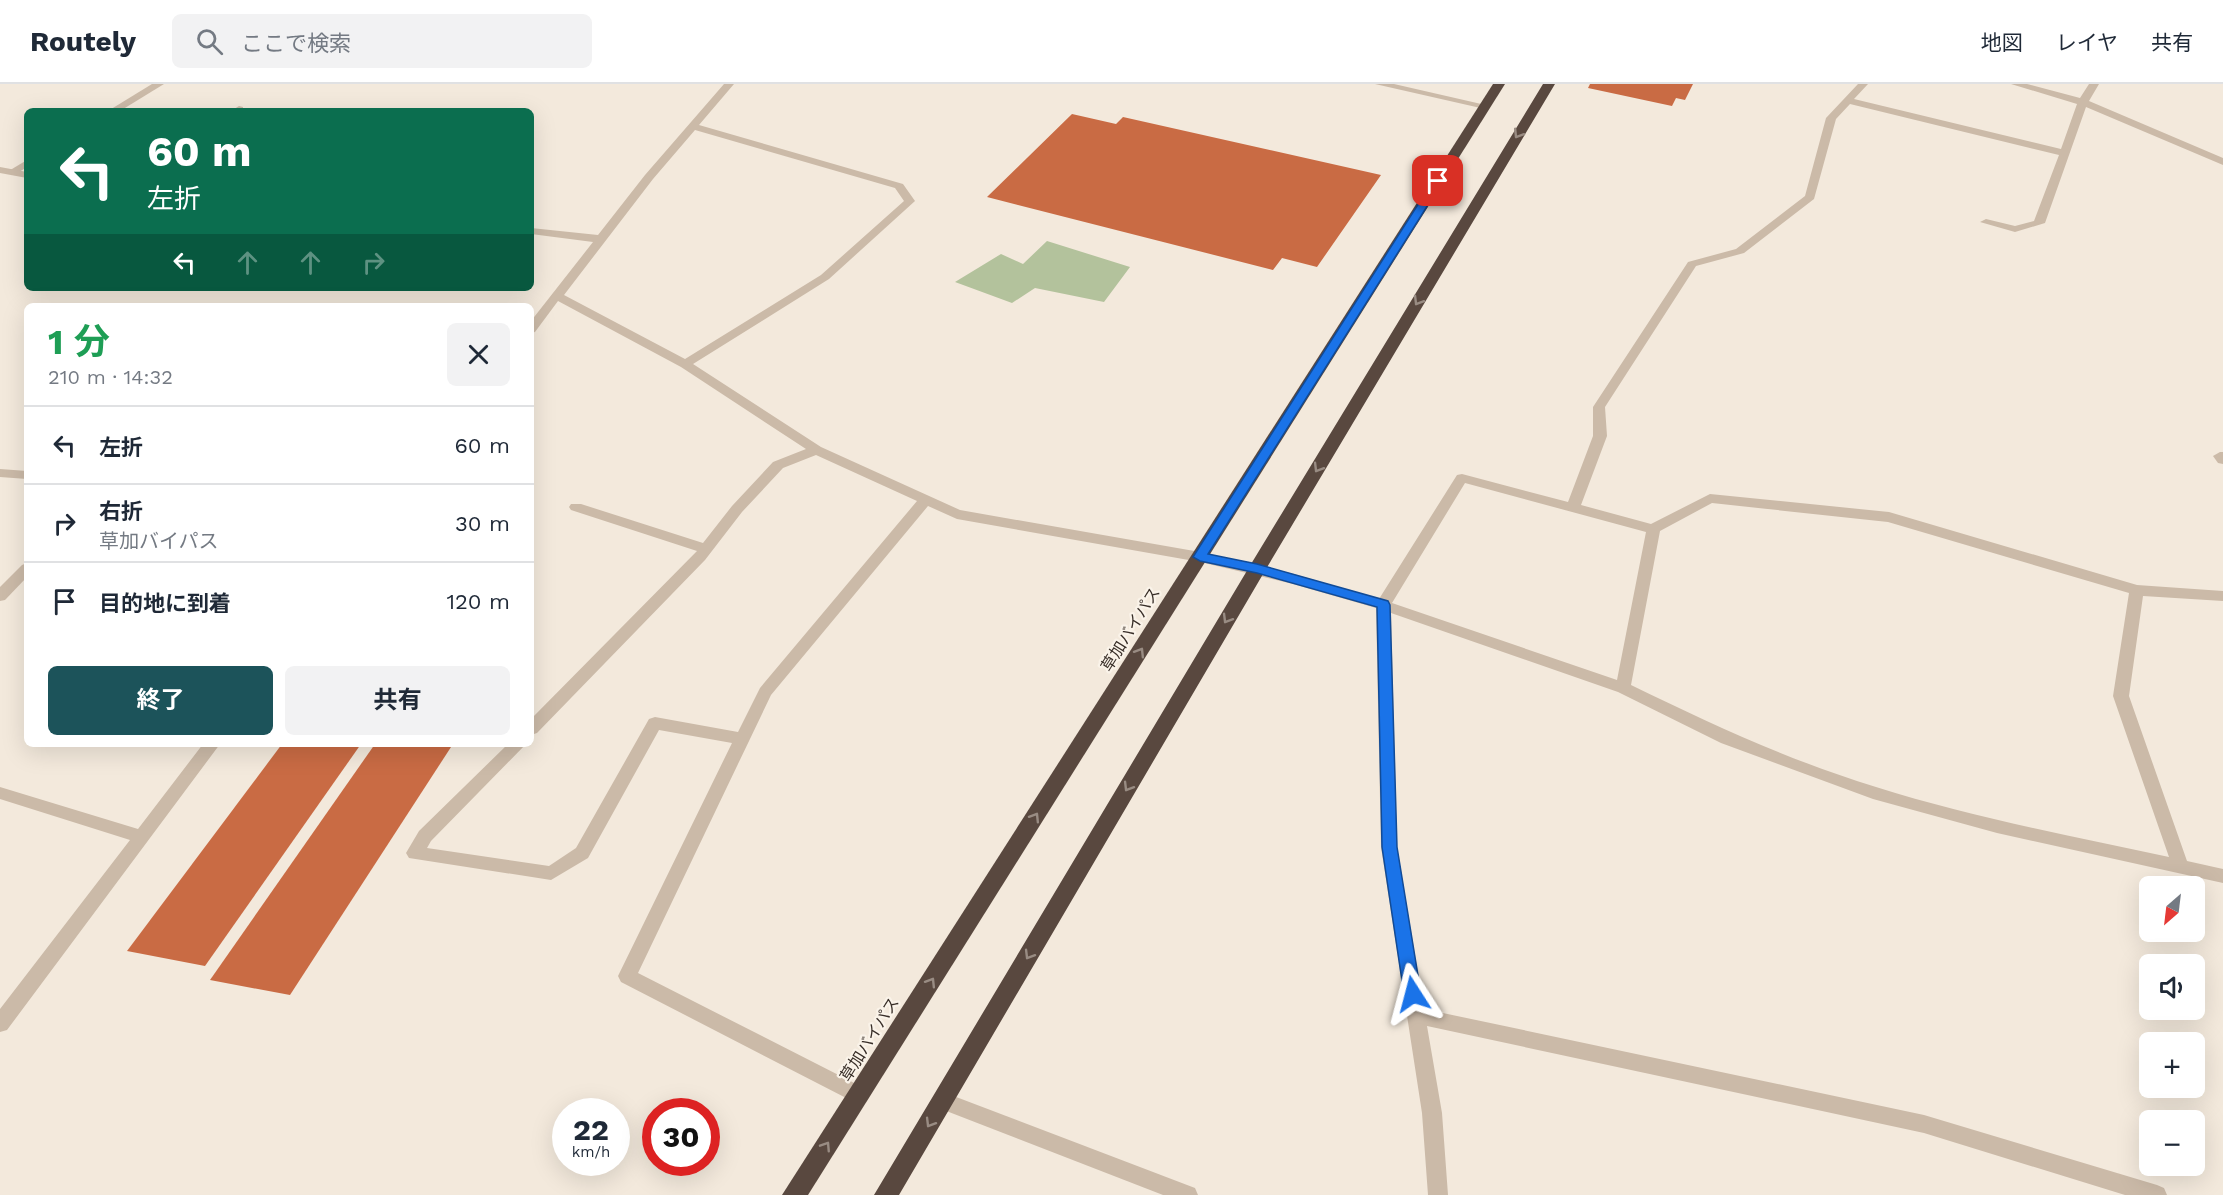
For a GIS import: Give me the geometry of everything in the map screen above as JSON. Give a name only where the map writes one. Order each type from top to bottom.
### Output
[{"type":"highway","name":"草加バイパス","points":[[794,1195],[1499,84]]},
{"type":"highway","points":[[886,1195],[1257,569],[1549,84]]},
{"type":"street","points":[[119,108],[159,84]]},
{"type":"street","points":[[534,324],[600,239],[729,84]]},
{"type":"street","points":[[1380,84],[1485,106]]},
{"type":"street","points":[[1573,508],[1600,436],[1599,407],[1692,264],[1740,251],[1810,197],[1832,118],[1863,84]]},
{"type":"street","points":[[2016,84],[2083,102],[2223,162]]},
{"type":"street","points":[[1986,222],[2015,229],[2039,223],[2083,102],[2094,84]]},
{"type":"street","points":[[1847,100],[2064,153]]},
{"type":"street","points":[[685,364],[825,277],[910,201],[899,186],[692,126]]},
{"type":"street","points":[[12,172],[24,165]]},
{"type":"street","points":[[0,170],[24,174]]},
{"type":"street","points":[[534,231],[600,239]]},
{"type":"street","points":[[557,296],[685,364],[816,450],[957,514],[1257,569],[1383,605],[1623,688],[1727,739],[1873,793],[1997,826],[2223,876]]},
{"type":"street","points":[[534,726],[706,549],[737,509],[778,465],[816,450]]},
{"type":"street","points":[[2223,456],[2220,456],[2223,460]]},
{"type":"street","points":[[0,473],[24,474]]},
{"type":"street","points":[[1438,1195],[1432,1113],[1389,847],[1383,605],[1462,478],[1653,529],[1710,498],[1889,516],[2137,590],[2223,596]]},
{"type":"street","points":[[859,1095],[627,976],[765,692],[925,501]]},
{"type":"street","points":[[576,507],[706,549]]},
{"type":"street","points":[[1623,688],[1653,529]]},
{"type":"street","points":[[0,596],[24,571]]},
{"type":"street","points":[[2137,590],[2121,696],[2181,867]]},
{"type":"street","points":[[515,747],[425,836],[415,853],[551,873],[582,853],[655,723],[742,739]]},
{"type":"street","points":[[0,1024],[211,747]]},
{"type":"street","points":[[0,792],[143,837]]},
{"type":"street","points":[[1416,1015],[1924,1124],[2157,1195]]},
{"type":"street","points":[[943,1101],[1188,1195]]},
{"type":"green space","points":[[1047,241],[1130,267],[1104,302],[1035,288],[1012,303],[955,282],[1001,254],[1023,264]]},
{"type":"building","points":[[1590,84],[1693,84],[1685,100],[1676,98],[1672,106],[1588,88]]},
{"type":"building","points":[[1072,114],[1116,124],[1123,117],[1381,175],[1317,267],[1282,258],[1273,270],[987,197]]},
{"type":"building","points":[[280,747],[359,747],[205,966],[127,951]]},
{"type":"building","points":[[373,747],[451,747],[290,995],[210,980]]},
{"type":"route","points":[[1413,994],[1389,847],[1383,605],[1257,569],[1200,557],[1438,181]]}]
